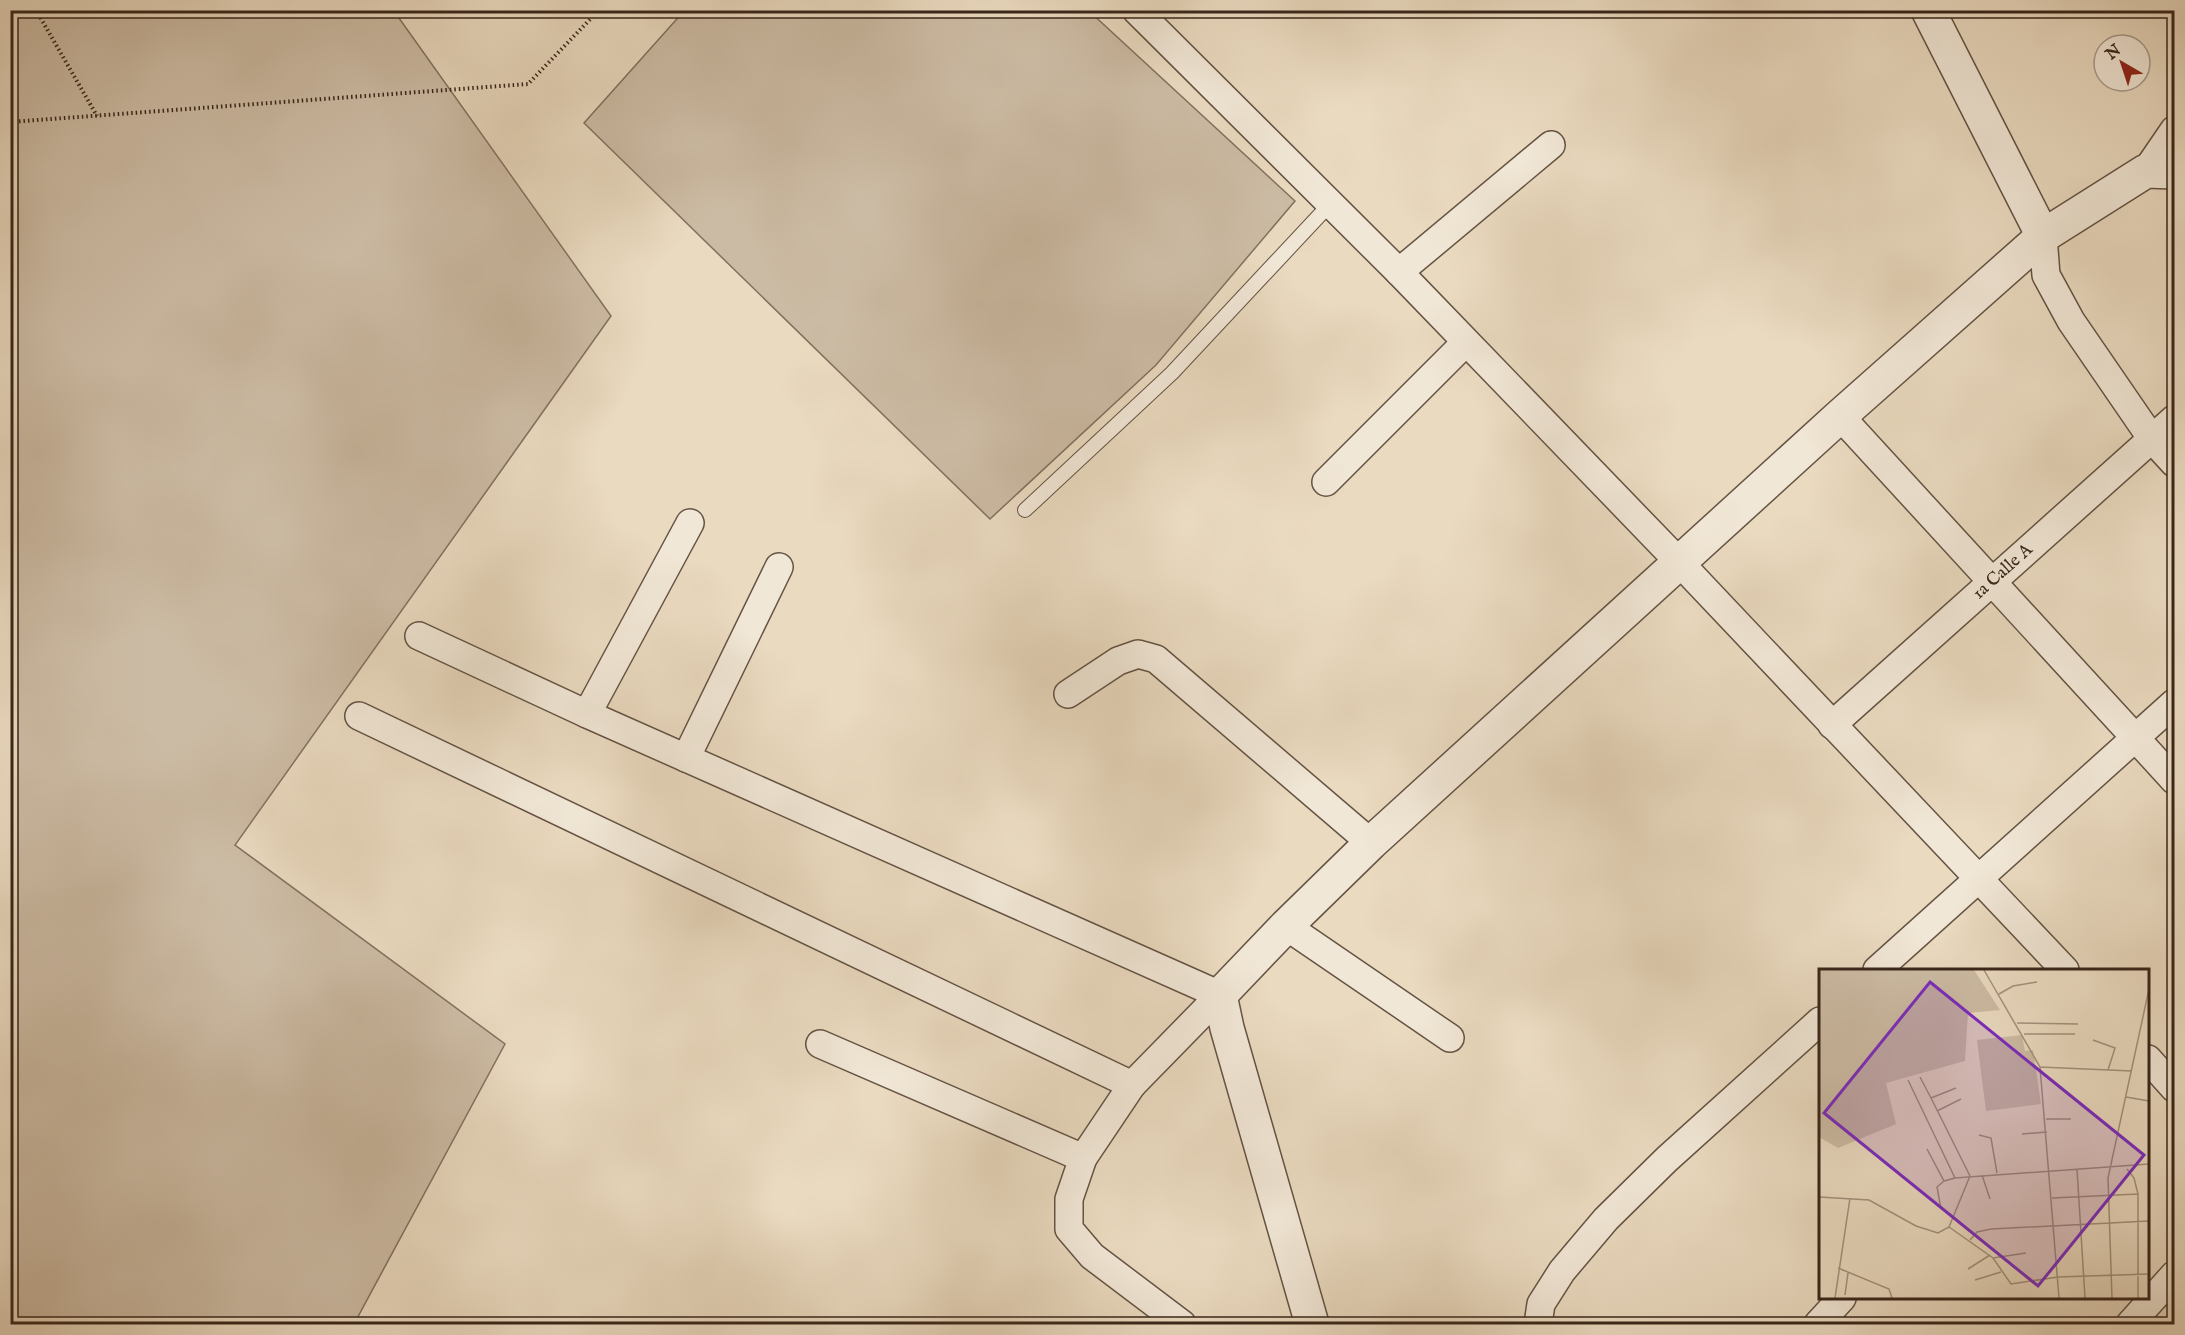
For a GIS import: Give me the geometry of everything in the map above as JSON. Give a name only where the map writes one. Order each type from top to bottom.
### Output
[{"type":"street","points":[[1136,10],[1467,342],[1680,563],[2064,969]]},
{"type":"street","points":[[1928,10],[2043,236],[2046,275],[2071,321],[2152,439],[2175,463]]},
{"type":"street","points":[[1182,1324],[1092,1256],[1069,1229],[1069,1199],[1083,1158],[1132,1084],[1286,926],[1371,843],[1840,416],[2043,236],[2160,172],[2175,130]]},
{"type":"street","points":[[1399,272],[1551,145]]},
{"type":"street","points":[[1326,482],[1467,342]]},
{"type":"street","points":[[1840,416],[2175,780]]},
{"type":"street","name":"1a Calle A","points":[[1832,725],[2175,419]]},
{"type":"street","points":[[587,714],[690,523]]},
{"type":"street","points":[[686,758],[779,567]]},
{"type":"street","points":[[419,636],[587,714],[1220,995]]},
{"type":"street","points":[[1068,694],[1118,661],[1138,654],[1156,659],[1371,843]]},
{"type":"street","points":[[1878,969],[2175,703]]},
{"type":"street","points":[[359,716],[1132,1084]]},
{"type":"street","points":[[1286,926],[1450,1038]]},
{"type":"street","points":[[1220,995],[1230,1040],[1312,1324]]},
{"type":"street","points":[[1538,1324],[1541,1304],[1562,1271],[1606,1219],[1667,1159],[1819,1023]]},
{"type":"street","points":[[820,1044],[1083,1158]]},
{"type":"street","points":[[2149,1060],[2175,1088]]},
{"type":"street","points":[[2130,1324],[2175,1275]]},
{"type":"street","points":[[1818,1324],[1841,1299]]},
{"type":"lane","points":[[1025,510],[1172,373],[1330,203]]},
{"type":"path","points":[[36,10],[97,116]]},
{"type":"path","points":[[10,122],[528,84],[599,10]]},
{"type":"shaded area","points":[[10,11],[394,11],[611,316],[235,845],[505,1044],[354,1324],[11,1324]]},
{"type":"shaded area","points":[[684,11],[1089,11],[1295,201],[1156,365],[990,519],[584,123]]}]
